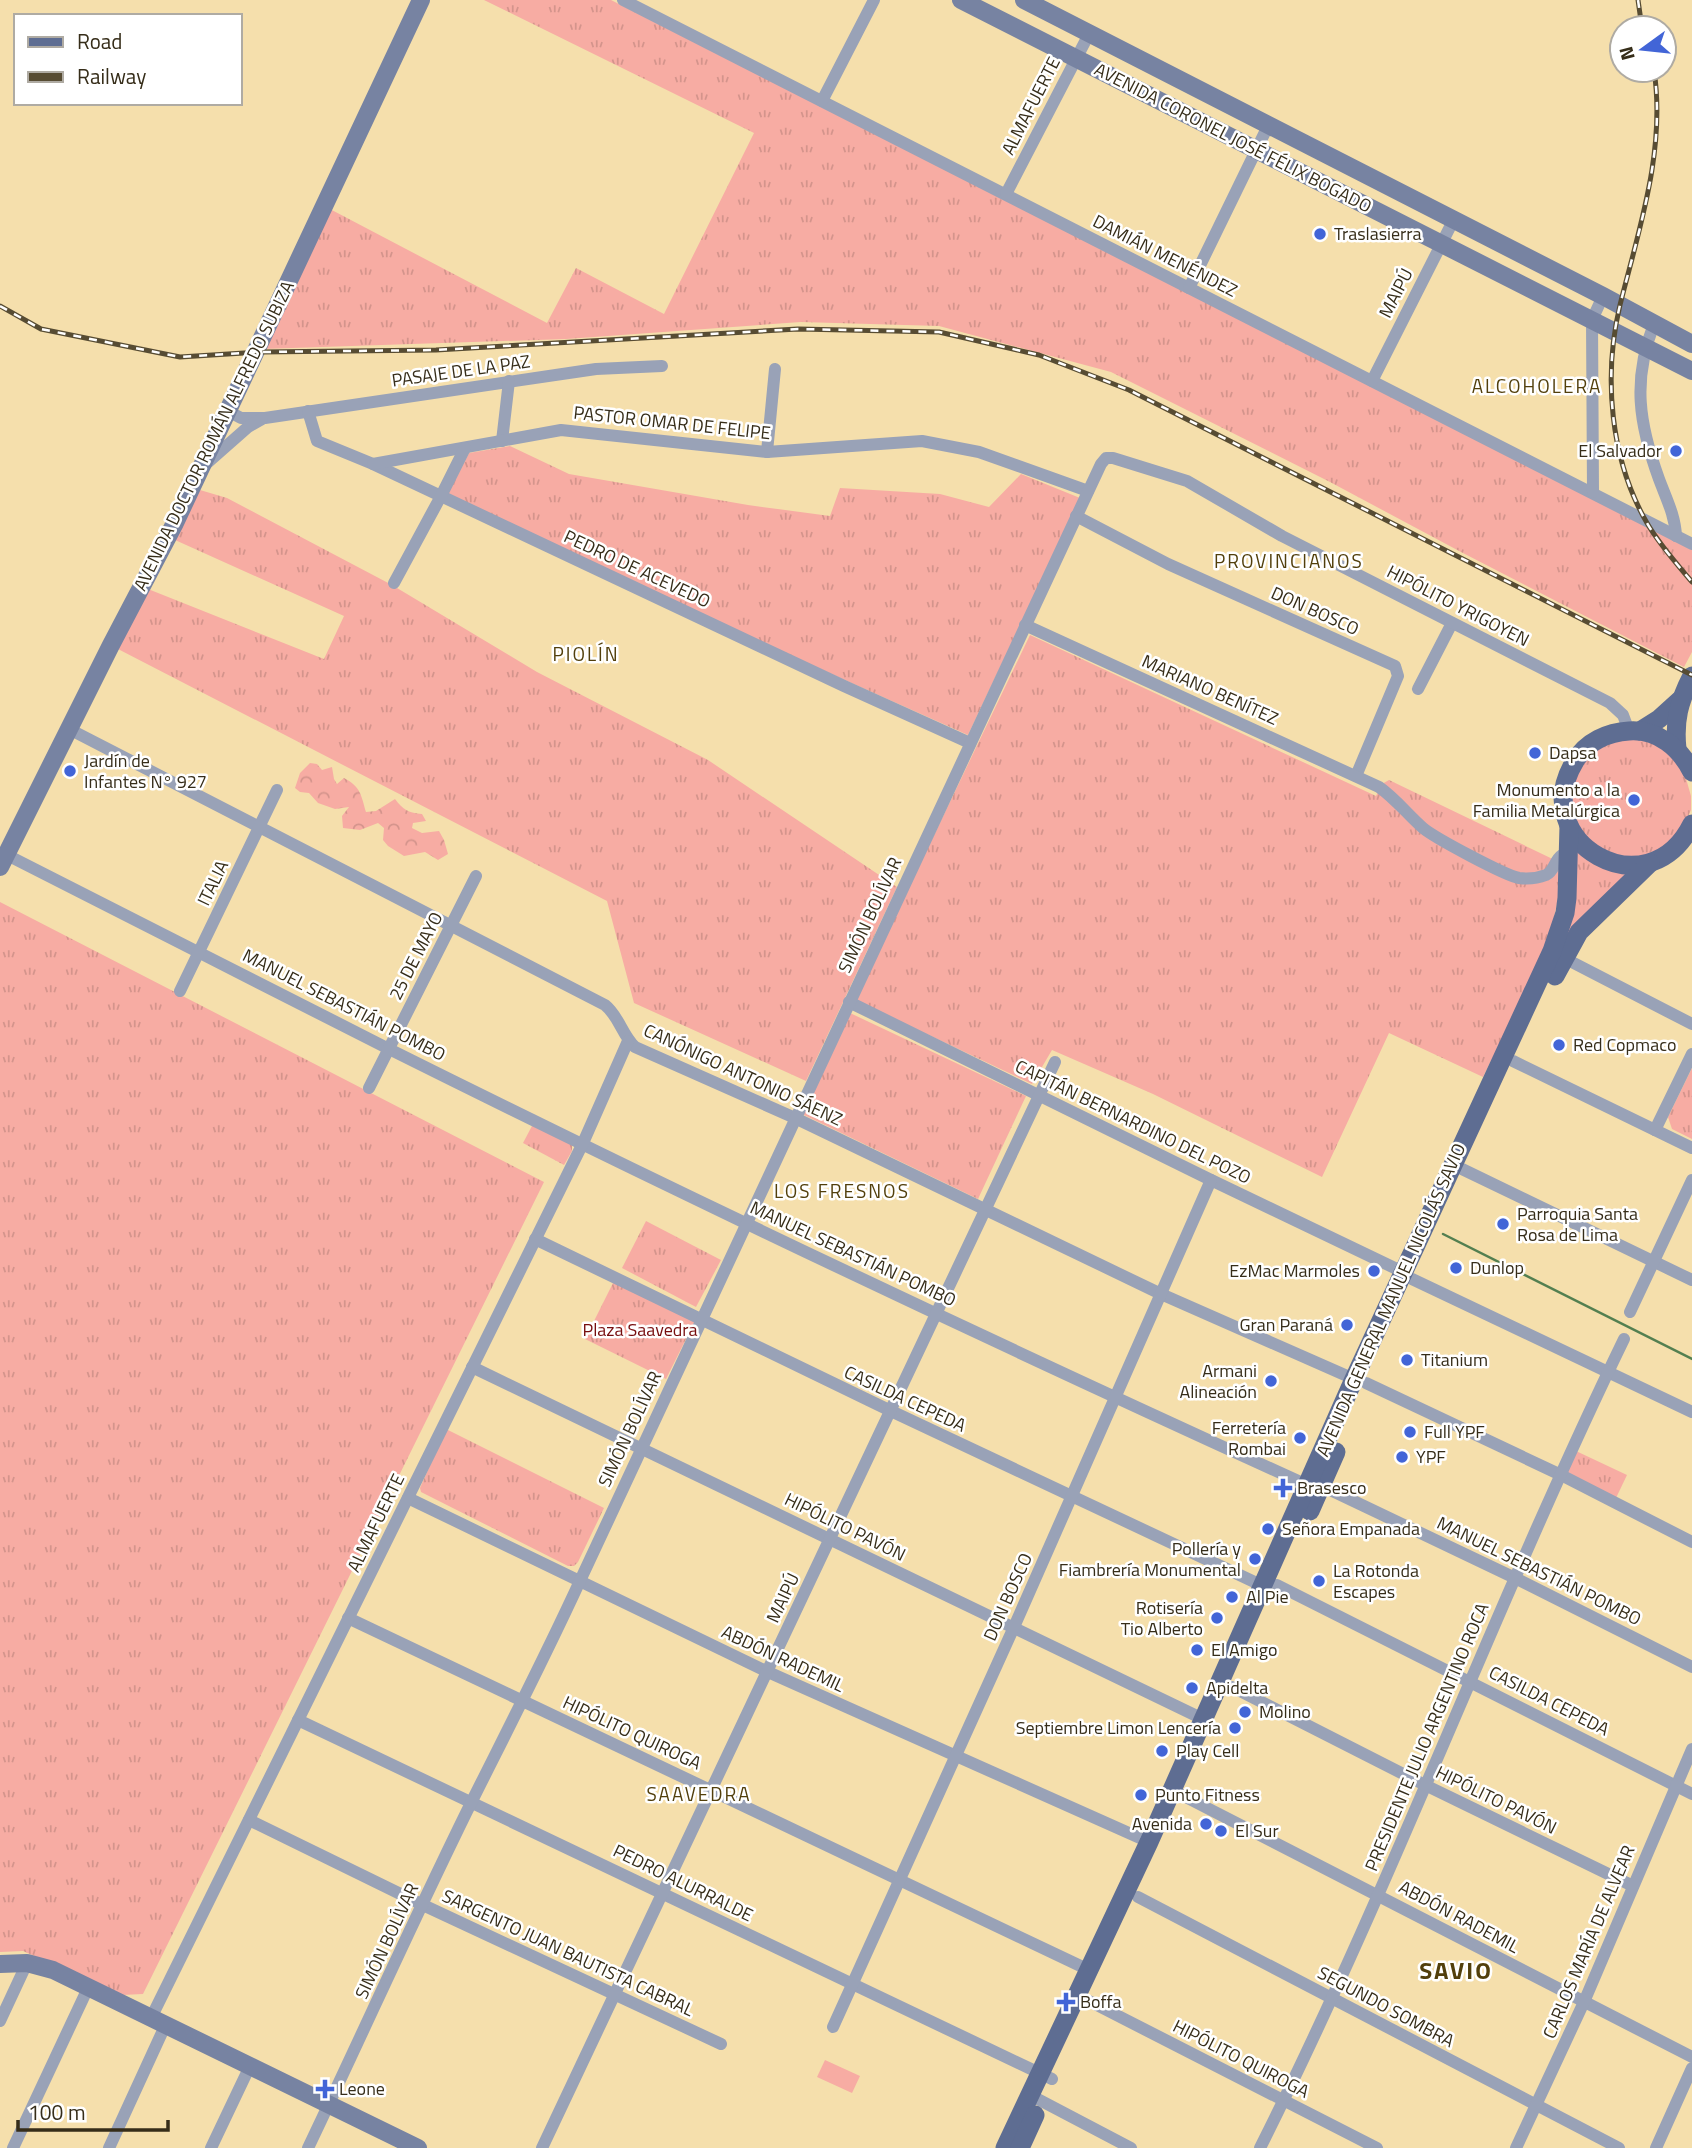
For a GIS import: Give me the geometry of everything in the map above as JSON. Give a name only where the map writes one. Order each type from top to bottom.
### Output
[{"type":"main road","name":"AVENIDA DOCTOR ROMÁN ALFREDO SUBIZA","points":[[4,861],[177,519],[421,0]]},
{"type":"main road","name":"AVENIDA CORONEL JOSÉ FÉLIX BOGADO","points":[[961,0],[1692,371]]},
{"type":"main road","name":"AVENIDA CORONEL JOSÉ FÉLIX BOGADO","points":[[1024,0],[1692,344]]},
{"type":"main road","name":"AVENIDA GENERAL MANUEL NICOLÁS SAVIO","points":[[1687,761],[1675,721],[1680,700],[1692,676]]},
{"type":"main road","name":"AVENIDA GENERAL MANUEL NICOLÁS SAVIO","points":[[1634,731],[1680,700]]},
{"type":"main road","name":"AVENIDA GENERAL MANUEL NICOLÁS SAVIO","points":[[1046,2076],[1089,2001],[1138,1897],[1203,1719],[1270,1586],[1552,951],[1565,913],[1569,826],[1564,808],[1564,789],[1569,771],[1579,755],[1593,742],[1610,734],[1634,731],[1653,734],[1687,761]]},
{"type":"main road","name":"AVENIDA GENERAL MANUEL NICOLÁS SAVIO","points":[[1569,826],[1589,852],[1618,865],[1634,866],[1650,863],[1671,853],[1685,838],[1692,824]]},
{"type":"main road","points":[[1671,853],[1692,847]]},
{"type":"main road","name":"AVENIDA GENERAL MANUEL NICOLÁS SAVIO","points":[[1408,1275],[1579,932],[1650,863]]},
{"type":"main road","name":"AVENIDA GENERAL MANUEL NICOLÁS SAVIO","points":[[1020,2148],[1036,2098],[1089,1970],[1149,1842],[1232,1687],[1270,1586]]},
{"type":"main road","points":[[0,1964],[27,1963],[53,1970],[329,2105],[389,2142],[418,2148]]},
{"type":"main road","name":"AVENIDA GENERAL MANUEL NICOLÁS SAVIO","points":[[1005,2148],[1036,2098]]},
{"type":"street","name":"DAMIÁN MENÉNDEZ","points":[[623,0],[642,4],[822,101],[1692,544]]},
{"type":"street","points":[[822,101],[874,0]]},
{"type":"street","name":"ALMAFUERTE","points":[[1006,194],[1089,34]]},
{"type":"street","points":[[1189,288],[1268,126]]},
{"type":"street","name":"MAIPÚ","points":[[1372,380],[1452,221]]},
{"type":"street","points":[[1593,492],[1592,320],[1603,296]]},
{"type":"street","points":[[1654,324],[1645,347],[1639,385],[1651,456],[1674,514],[1676,536]]},
{"type":"street","name":"PASAJE DE LA PAZ","points":[[228,411],[241,418],[265,418],[596,369],[662,366]]},
{"type":"street","points":[[767,452],[775,369]]},
{"type":"street","points":[[502,441],[509,381]]},
{"type":"street","name":"PEDRO DE ACEVEDO","points":[[308,411],[317,441],[373,464],[832,681],[970,743]]},
{"type":"street","name":"PASAJE DE LA PAZ","points":[[200,469],[248,427],[265,418]]},
{"type":"street","name":"PASTOR OMAR DE FELIPE","points":[[373,464],[561,430],[767,452],[922,441],[957,446],[990,455],[1088,491]]},
{"type":"street","points":[[394,583],[465,448]]},
{"type":"street","name":"SIMÓN BOLÍVAR","points":[[308,2148],[471,1802],[524,1701],[1076,516],[1106,458]]},
{"type":"street","name":"HIPÓLITO YRIGOYEN","points":[[1106,458],[1187,481],[1282,536],[1617,707],[1634,731]]},
{"type":"street","name":"DON BOSCO","points":[[1076,516],[1168,564],[1395,666],[1398,676],[1356,776]]},
{"type":"street","points":[[1418,689],[1452,622]]},
{"type":"street","name":"MARIANO BENÍTEZ","points":[[1025,625],[1380,787],[1425,830],[1516,877],[1530,878],[1547,874],[1562,855],[1569,857]]},
{"type":"street","name":"CANÓNIGO ANTONIO SÁENZ","points":[[69,729],[605,1005],[613,1012],[628,1041],[635,1047],[795,1118],[1161,1294],[1360,1381],[1561,1475],[1692,1542]]},
{"type":"street","name":"ITALIA","points":[[180,991],[277,790]]},
{"type":"street","name":"MANUEL SEBASTIÁN POMBO","points":[[4,861],[200,951],[388,1048],[746,1223],[1116,1398],[1315,1485],[1515,1578],[1692,1667]]},
{"type":"street","name":"25 DE MAYO","points":[[369,1088],[475,876]]},
{"type":"street","points":[[1564,958],[1692,1024]]},
{"type":"street","name":"CAPITÁN BERNARDINO DEL POZO","points":[[849,1002],[1692,1412]]},
{"type":"street","name":"ALMAFUERTE","points":[[108,2148],[158,2022],[249,1820],[583,1143],[628,1041]]},
{"type":"street","points":[[1655,1130],[1692,1054]]},
{"type":"street","points":[[1513,1061],[1692,1148]]},
{"type":"street","name":"MAIPÚ","points":[[541,2148],[1055,1062]]},
{"type":"street","points":[[1462,1168],[1692,1280]]},
{"type":"street","name":"DON BOSCO","points":[[834,2026],[1211,1180]]},
{"type":"street","points":[[1630,1312],[1692,1180]]},
{"type":"street","name":"CASILDA CEPEDA","points":[[535,1240],[1071,1497],[1470,1680],[1692,1794]]},
{"type":"street","name":"PRESIDENTE JULIO ARGENTINO ROCA","points":[[1261,2148],[1332,1998],[1515,1578],[1624,1339]]},
{"type":"street","name":"HIPÓLITO PAVÓN","points":[[472,1367],[1203,1719]]},
{"type":"street","name":"ABDÓN RADEMIL","points":[[408,1498],[768,1672],[1149,1842]]},
{"type":"street","name":"HIPÓLITO QUIROGA","points":[[348,1618],[1089,1970]]},
{"type":"street","name":"HIPÓLITO PAVÓN","points":[[1232,1687],[1633,1886]]},
{"type":"street","name":"PEDRO ALURRALDE","points":[[298,1720],[1046,2076]]},
{"type":"street","name":"CARLOS MARÍA DE ALVEAR","points":[[1516,2148],[1584,2002],[1692,1749]]},
{"type":"street","name":"ABDÓN RADEMIL","points":[[1177,1793],[1692,2057]]},
{"type":"street","name":"SARGENTO JUAN BAUTISTA CABRAL","points":[[249,1820],[423,1905],[721,2044]]},
{"type":"street","name":"SEGUNDO SOMBRA","points":[[1138,1897],[1619,2148]]},
{"type":"street","points":[[0,2021],[27,1963]]},
{"type":"street","points":[[13,2148],[88,1988]]},
{"type":"street","name":"HIPÓLITO QUIROGA","points":[[1089,2001],[1377,2148]]},
{"type":"street","points":[[211,2148],[250,2066]]},
{"type":"street","points":[[1656,2148],[1692,2068]]},
{"type":"street","points":[[1036,2098],[1131,2148]]},
{"type":"green space","points":[[484,0],[611,0],[1692,548],[1692,652],[1684,667],[1330,482],[1111,372],[939,326],[801,322],[566,339],[262,349],[328,208],[547,323],[576,268],[664,314],[754,133]]},
{"type":"green space","points":[[510,446],[569,474],[748,505],[830,516],[840,488],[940,494],[989,507],[1021,474],[1080,498],[968,735],[800,660],[448,494],[469,453]]},
{"type":"green space","points":[[200,490],[227,498],[392,585],[537,672],[708,760],[897,887],[806,1081],[634,1003],[607,901],[116,648],[148,589],[324,659],[344,616],[175,540]]},
{"type":"green space","points":[[1030,635],[1376,796],[1382,784],[1389,780],[1561,863],[1559,892],[1545,947],[1483,1077],[1389,1033],[1322,1177],[1153,1094],[1052,1050],[1032,1084],[855,1000]]},
{"type":"green space","points":[[1628,737],[1660,745],[1683,768],[1691,796],[1691,810],[1679,836],[1644,859],[1602,854],[1572,819],[1569,803],[1575,771],[1597,747]]},
{"type":"green space","points":[[310,763],[317,764],[322,770],[332,767],[337,784],[344,778],[354,785],[360,792],[366,812],[376,811],[395,799],[407,810],[422,814],[426,821],[413,823],[412,828],[422,833],[439,831],[448,854],[438,860],[425,852],[404,856],[383,840],[384,828],[378,823],[360,830],[343,828],[342,816],[349,807],[335,809],[318,803],[309,793],[295,788],[300,773]]},
{"type":"green space","points":[[1574,846],[1637,870],[1562,943]]},
{"type":"green space","points":[[0,902],[544,1182],[143,1994],[122,1995],[23,1951],[0,1952]]},
{"type":"green space","points":[[850,1013],[1026,1096],[978,1199],[802,1114]]},
{"type":"green space","points":[[1692,1068],[1692,1139],[1672,1129],[1668,1117]]},
{"type":"green space","points":[[533,1124],[572,1145],[572,1151],[564,1165],[523,1143]]},
{"type":"green space","points":[[646,1221],[721,1260],[696,1307],[622,1268]]},
{"type":"green space","name":"Plaza Saavedra","points":[[614,1281],[695,1321],[666,1379],[585,1339]]},
{"type":"green space","points":[[446,1429],[604,1508],[574,1566],[568,1566],[421,1492],[420,1488]]},
{"type":"green space","points":[[1576,1451],[1627,1475],[1616,1498],[1565,1475]]},
{"type":"green space","points":[[825,2060],[860,2076],[852,2093],[817,2077]]},
{"type":"waterway","points":[[1443,1234],[1692,1359]]},
{"type":"railway","points":[[1638,0],[1640,14]]},
{"type":"railway","points":[[1655,84],[1654,159],[1615,332],[1611,388],[1613,417],[1625,472],[1635,498],[1657,538],[1692,582]]},
{"type":"railway","points":[[0,306],[41,329],[180,357],[261,352],[436,350],[798,329],[939,332],[1039,355],[1129,390],[1692,675]]},
{"type":"place","name":"Traslasierra","points":[[1320,234]]},
{"type":"place","name":"El Salvador","points":[[1676,451]]},
{"type":"place","name":"Dapsa","points":[[1535,753]]},
{"type":"place","name":"Jardín de Infantes N° 927","points":[[70,771]]},
{"type":"place","name":"Monumento a la Familia Metalúrgica","points":[[1634,800]]},
{"type":"place","name":"Red Copmaco","points":[[1559,1045]]},
{"type":"place","name":"Parroquia Santa Rosa de Lima","points":[[1503,1224]]},
{"type":"place","name":"Dunlop","points":[[1456,1268]]},
{"type":"place","name":"EzMac Marmoles","points":[[1374,1271]]},
{"type":"place","name":"Gran Paraná","points":[[1347,1325]]},
{"type":"place","name":"Titanium","points":[[1407,1360]]},
{"type":"place","name":"Armani Alineación","points":[[1271,1381]]},
{"type":"place","name":"Full YPF","points":[[1410,1432]]},
{"type":"place","name":"Ferretería Rombai","points":[[1300,1438]]},
{"type":"place","name":"YPF","points":[[1402,1457]]},
{"type":"place","name":"Brasesco","points":[[1283,1488]]},
{"type":"place","name":"Señora Empanada","points":[[1268,1529]]},
{"type":"place","name":"Pollería y Fiambrería Monumental","points":[[1255,1559]]},
{"type":"place","name":"La Rotonda Escapes","points":[[1319,1581]]},
{"type":"place","name":"Al Pie","points":[[1232,1597]]},
{"type":"place","name":"Rotisería Tio Alberto","points":[[1217,1618]]},
{"type":"place","name":"El Amigo","points":[[1197,1650]]},
{"type":"place","name":"Apidelta","points":[[1192,1688]]},
{"type":"place","name":"Molino","points":[[1245,1712]]},
{"type":"place","name":"Septiembre Limon Lencería","points":[[1235,1728]]},
{"type":"place","name":"Play Cell","points":[[1162,1751]]},
{"type":"place","name":"Punto Fitness","points":[[1141,1795]]},
{"type":"place","name":"Avenida","points":[[1206,1824]]},
{"type":"place","name":"El Sur","points":[[1221,1831]]},
{"type":"place","name":"Boffa","points":[[1066,2002]]},
{"type":"place","name":"Leone","points":[[325,2089]]},
{"type":"district","name":"ALCOHOLERA","points":[[1537,386]]},
{"type":"district","name":"PROVINCIANOS","points":[[1289,561]]},
{"type":"district","name":"PIOLÍN","points":[[586,654]]},
{"type":"district","name":"LOS FRESNOS","points":[[842,1191]]},
{"type":"district","name":"SAAVEDRA","points":[[699,1794]]},
{"type":"district","name":"SAVIO","points":[[1456,1971]]}]
